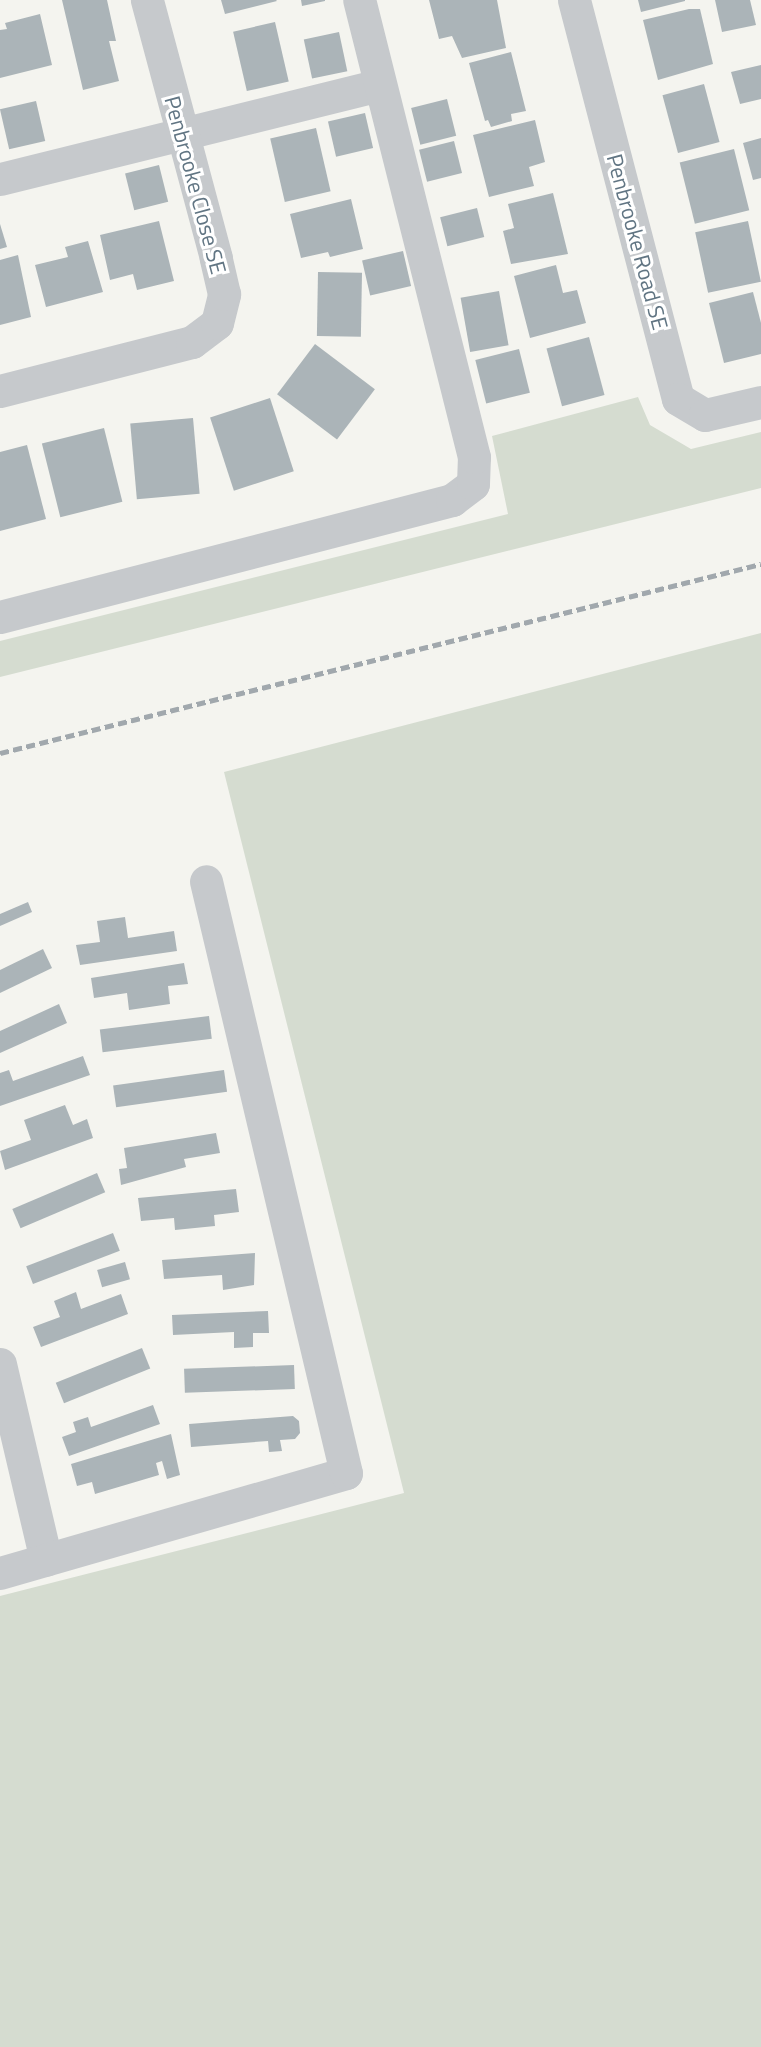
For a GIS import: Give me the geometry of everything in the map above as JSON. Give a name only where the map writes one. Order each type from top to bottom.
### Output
[{"type":"street","name":"Penbrooke Close SE","points":[[0,391],[192,342],[217,323],[224,294],[147,0]]},
{"type":"street","points":[[0,617],[452,500],[473,484],[474,457],[359,0]]},
{"type":"street","name":"Penbrooke Road SE","points":[[574,0],[678,399],[705,415],[761,402]]},
{"type":"street","points":[[0,178],[380,85]]},
{"type":"street","points":[[0,1572],[346,1473],[206,881]]},
{"type":"street","points":[[0,1364],[46,1560]]},
{"type":"shaded area","points":[[638,397],[650,425],[691,449],[761,432],[761,488],[0,677],[0,641],[508,514],[492,436]]},
{"type":"shaded area","points":[[761,633],[761,2047],[0,2047],[0,1596],[404,1493],[224,772]]},
{"type":"building","points":[[62,0],[107,0],[116,41],[109,41],[119,81],[83,90]]},
{"type":"building","points":[[221,0],[276,0],[277,1],[225,14]]},
{"type":"building","points":[[301,0],[325,0],[325,1],[302,6]]},
{"type":"building","points":[[429,0],[497,0],[506,48],[462,58],[452,36],[439,39]]},
{"type":"building","points":[[638,0],[685,0],[685,1],[641,12]]},
{"type":"building","points":[[715,0],[750,0],[756,25],[722,32]]},
{"type":"building","points":[[689,9],[700,9],[713,64],[658,80],[643,20]]},
{"type":"building","points":[[40,14],[52,65],[0,78],[0,30],[7,29],[5,23]]},
{"type":"building","points":[[275,22],[289,81],[247,91],[233,32]]},
{"type":"building","points":[[339,32],[347,71],[312,79],[304,39]]},
{"type":"building","points":[[511,52],[526,111],[511,114],[512,121],[491,127],[488,120],[485,121],[469,63]]},
{"type":"building","points":[[761,65],[761,99],[740,104],[731,72]]},
{"type":"building","points":[[704,84],[720,142],[678,153],[662,95]]},
{"type":"building","points":[[447,99],[456,136],[420,145],[411,108]]},
{"type":"building","points":[[36,101],[45,141],[9,149],[0,109]]},
{"type":"building","points":[[365,113],[373,148],[336,157],[328,122]]},
{"type":"building","points":[[535,120],[545,162],[529,167],[534,186],[489,197],[473,135]]},
{"type":"building","points":[[316,128],[331,191],[285,202],[270,139]]},
{"type":"building","points":[[761,138],[761,178],[753,180],[743,143]]},
{"type":"building","points":[[454,141],[462,173],[427,182],[419,150]]},
{"type":"building","points":[[734,149],[749,210],[695,224],[680,163]]},
{"type":"building","points":[[159,165],[168,202],[134,210],[125,173]]},
{"type":"building","points":[[553,193],[568,254],[511,264],[503,231],[514,228],[508,204]]},
{"type":"building","points":[[351,199],[363,249],[330,257],[328,252],[301,258],[290,214]]},
{"type":"building","points":[[477,208],[484,237],[447,246],[440,217]]},
{"type":"building","points":[[159,221],[174,281],[137,290],[133,274],[110,280],[100,235]]},
{"type":"building","points":[[748,221],[761,282],[708,293],[695,232]]},
{"type":"building","points":[[0,224],[7,247],[0,249]]},
{"type":"building","points":[[88,241],[103,292],[46,307],[35,265],[68,257],[65,247]]},
{"type":"building","points":[[403,251],[411,286],[370,296],[362,260]]},
{"type":"building","points":[[18,255],[31,317],[0,325],[0,260]]},
{"type":"building","points":[[556,265],[563,293],[577,290],[586,323],[530,338],[514,276]]},
{"type":"building","points":[[318,272],[362,273],[361,337],[317,336]]},
{"type":"building","points":[[499,291],[509,345],[470,352],[461,298]]},
{"type":"building","points":[[753,292],[761,323],[761,354],[724,363],[709,303]]},
{"type":"building","points":[[589,337],[605,395],[562,406],[546,348]]},
{"type":"building","points":[[315,344],[375,389],[337,439],[277,394]]},
{"type":"building","points":[[519,349],[530,393],[486,404],[475,360]]},
{"type":"building","points":[[270,398],[294,471],[234,491],[210,417]]},
{"type":"building","points":[[193,418],[200,494],[137,499],[130,423]]},
{"type":"building","points":[[104,428],[122,502],[60,517],[42,443]]},
{"type":"building","points":[[27,445],[46,519],[0,531],[0,452]]},
{"type":"building","points":[[28,902],[32,912],[0,926],[0,914]]},
{"type":"building","points":[[125,917],[128,938],[174,931],[177,951],[80,965],[76,945],[100,942],[97,921]]},
{"type":"building","points":[[43,949],[52,968],[0,993],[0,970]]},
{"type":"building","points":[[184,963],[188,984],[168,986],[170,1004],[129,1010],[127,993],[94,998],[91,978]]},
{"type":"building","points":[[59,1004],[67,1023],[0,1053],[0,1031]]},
{"type":"building","points":[[209,1016],[212,1039],[103,1052],[100,1029]]},
{"type":"building","points":[[83,1056],[90,1075],[0,1106],[0,1073],[9,1070],[13,1081]]},
{"type":"building","points":[[224,1070],[227,1092],[116,1107],[113,1086]]},
{"type":"building","points":[[65,1105],[73,1125],[87,1119],[93,1138],[5,1170],[0,1151],[31,1140],[24,1120]]},
{"type":"building","points":[[216,1133],[220,1153],[184,1159],[186,1167],[121,1185],[119,1169],[127,1168],[124,1148]]},
{"type":"building","points":[[97,1173],[105,1192],[21,1228],[12,1209]]},
{"type":"building","points":[[236,1189],[239,1212],[214,1215],[215,1226],[175,1230],[174,1218],[141,1221],[138,1198]]},
{"type":"building","points":[[113,1233],[120,1251],[33,1284],[26,1266]]},
{"type":"building","points":[[255,1253],[254,1285],[223,1290],[222,1275],[164,1279],[162,1260]]},
{"type":"building","points":[[125,1262],[130,1279],[102,1287],[97,1270]]},
{"type":"building","points":[[76,1292],[81,1309],[121,1294],[128,1314],[41,1347],[33,1327],[60,1317],[54,1301]]},
{"type":"building","points":[[268,1311],[269,1333],[253,1333],[253,1347],[234,1348],[234,1332],[173,1335],[172,1315]]},
{"type":"building","points":[[142,1348],[150,1368],[64,1403],[56,1383]]},
{"type":"building","points":[[294,1365],[295,1389],[185,1393],[184,1369]]},
{"type":"building","points":[[153,1405],[160,1424],[69,1456],[62,1437],[76,1432],[73,1422],[88,1417],[91,1427]]},
{"type":"building","points":[[293,1416],[299,1421],[300,1433],[295,1439],[280,1440],[282,1451],[269,1452],[268,1441],[191,1447],[189,1424]]},
{"type":"building","points":[[171,1434],[180,1475],[167,1479],[162,1461],[156,1463],[159,1475],[95,1494],[92,1482],[77,1486],[71,1464]]},
{"type":"railway","points":[[0,753],[761,564]]}]
